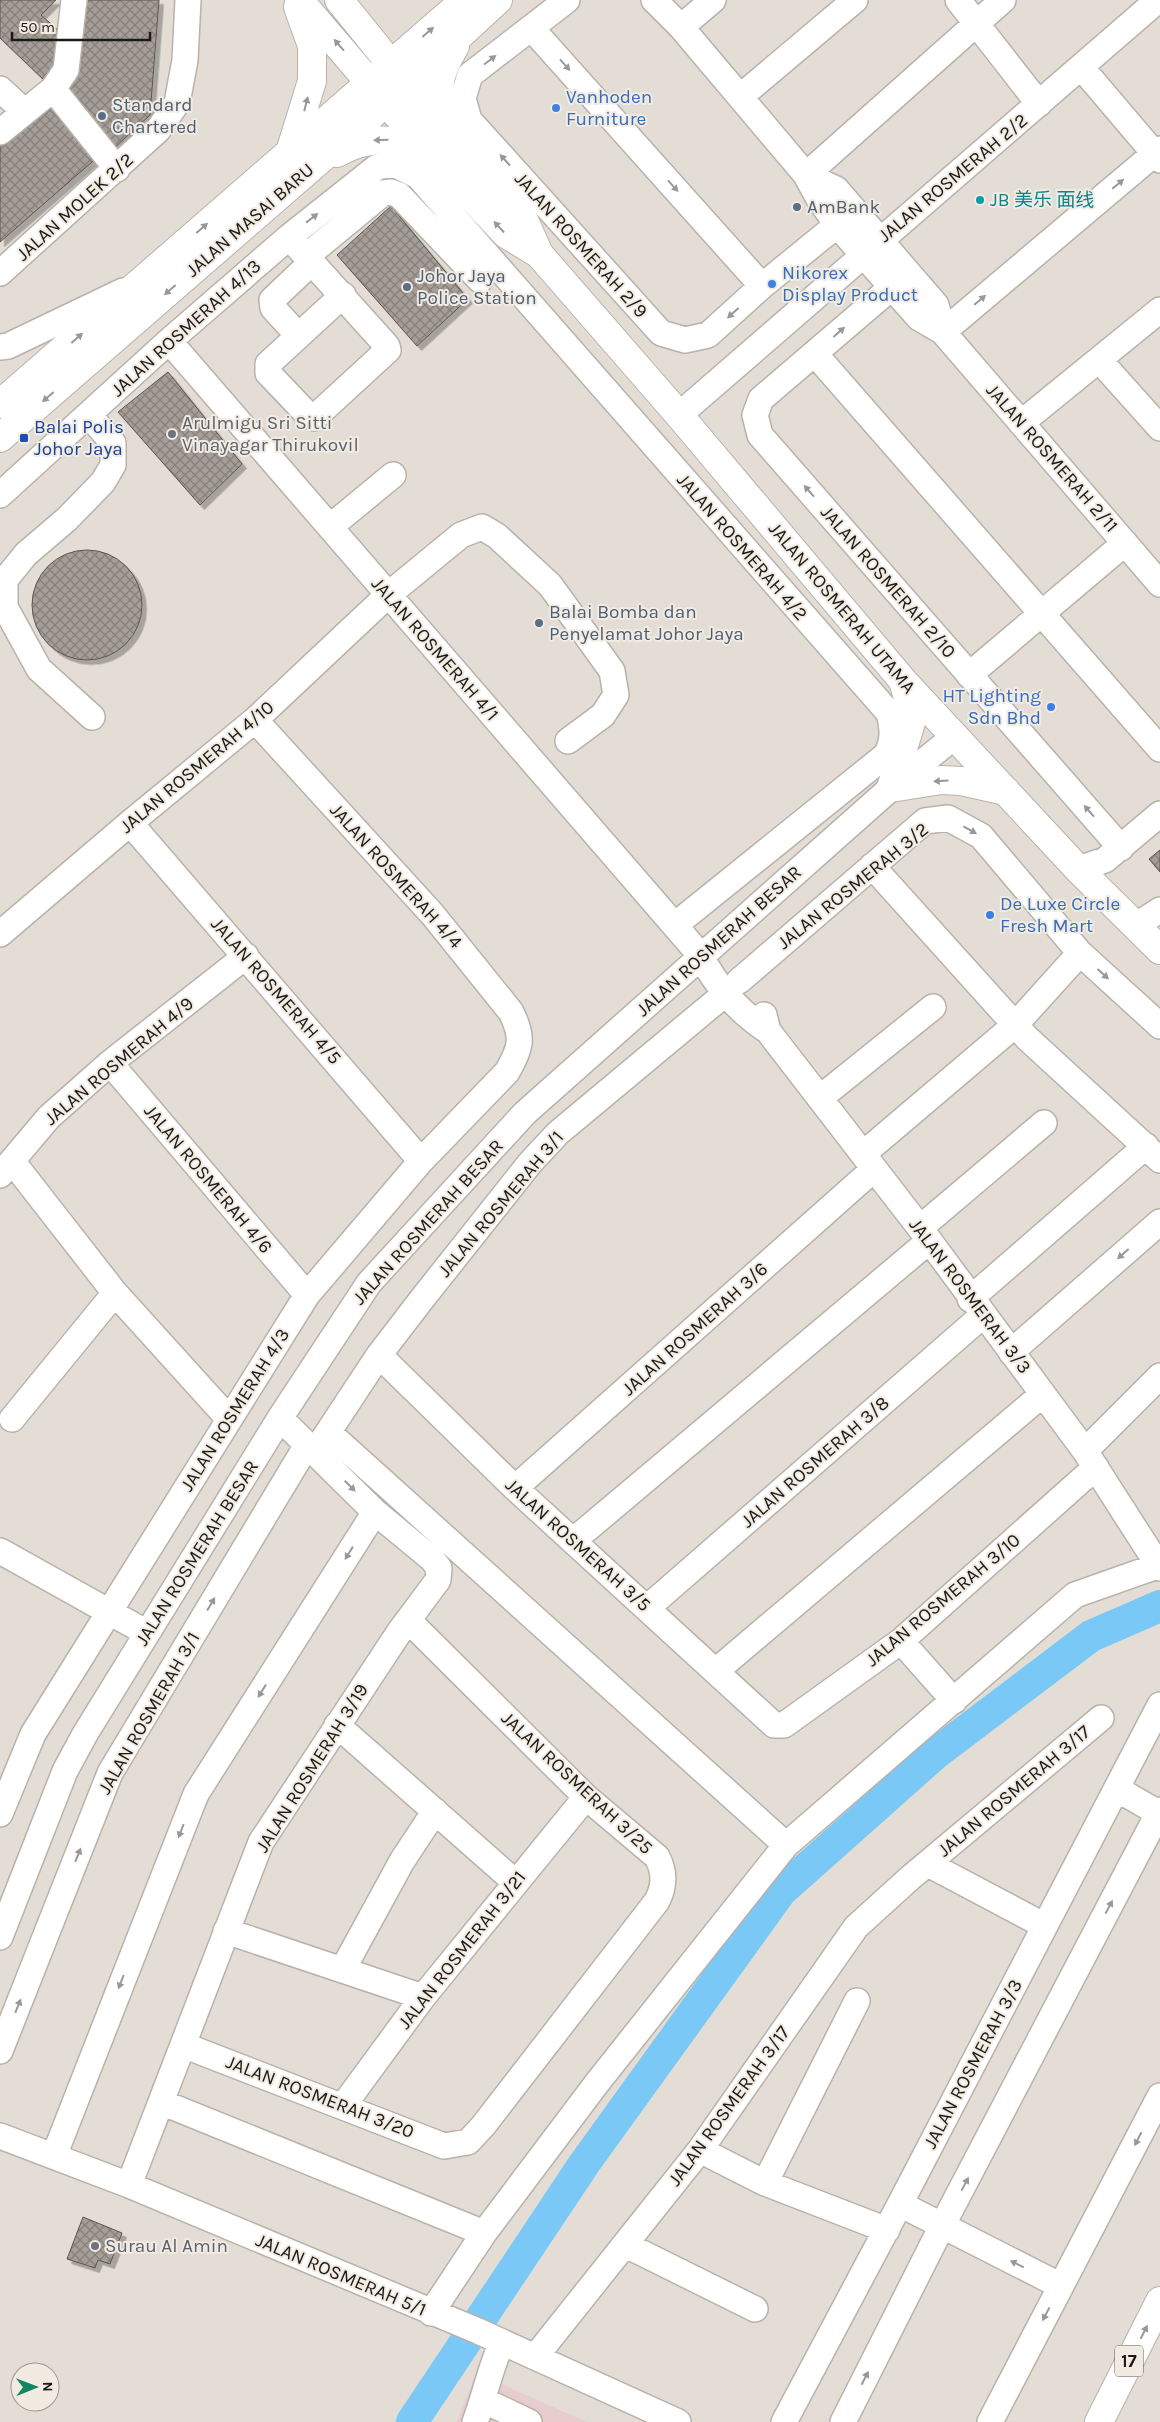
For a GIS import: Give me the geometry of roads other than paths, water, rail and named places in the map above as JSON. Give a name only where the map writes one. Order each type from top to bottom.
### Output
[{"type":"main road","points":[[291,150],[312,81],[312,46],[295,0]]},
{"type":"main road","points":[[299,0],[389,82]]},
{"type":"main road","points":[[339,0],[389,82]]},
{"type":"main road","name":"JALAN MASAI BARU","points":[[0,438],[315,164],[465,0]]},
{"type":"main road","name":"JALAN MASAI BARU","points":[[0,404],[291,150],[463,32],[498,0]]},
{"type":"main road","points":[[451,134],[441,110],[438,84],[444,65],[463,32]]},
{"type":"main road","name":"JALAN ROSMERAH UTAMA","points":[[389,82],[451,134],[524,220],[539,254],[679,415],[904,682],[1078,869],[1160,950]]},
{"type":"main road","name":"JALAN ROSMERAH UTAMA","points":[[389,82],[428,151],[506,234],[539,254]]},
{"type":"main road","points":[[315,164],[346,148],[370,140],[384,139],[402,142],[428,151]]},
{"type":"main road","points":[[904,682],[913,716],[891,788],[941,780],[961,780],[1006,791]]},
{"type":"main road","name":"17","points":[[1098,2422],[1160,2301]]},
{"type":"street","points":[[0,132],[53,89],[66,70],[74,0]]},
{"type":"street","name":"JALAN MOLEK 2/2","points":[[0,273],[117,170],[158,130],[177,103],[185,60],[188,0]]},
{"type":"street","name":"JALAN ROSMERAH 2/9","points":[[567,0],[532,29],[470,75],[463,98],[469,120],[661,333],[685,340],[708,335],[762,286],[837,225]]},
{"type":"street","points":[[654,0],[681,27],[806,175],[819,199],[837,225],[872,246]]},
{"type":"street","points":[[681,27],[713,0]]},
{"type":"street","points":[[740,97],[855,0]]},
{"type":"street","points":[[958,0],[1039,104]]},
{"type":"street","points":[[806,175],[1003,0]]},
{"type":"street","name":"JALAN ROSMERAH 2/2","points":[[679,415],[1158,0]]},
{"type":"street","points":[[532,29],[762,286]]},
{"type":"street","points":[[943,332],[1158,154],[1081,67]]},
{"type":"street","points":[[0,89],[24,111]]},
{"type":"street","points":[[53,89],[117,170]]},
{"type":"street","name":"JALAN ROSMERAH 4/2","points":[[377,167],[394,164],[418,176],[889,713],[893,727],[891,746],[886,755],[674,925]]},
{"type":"street","name":"JALAN ROSMERAH 4/13","points":[[0,495],[169,341],[289,237],[377,167]]},
{"type":"street","points":[[806,175],[836,189],[872,246]]},
{"type":"street","points":[[298,335],[274,308],[272,300],[311,258],[383,193],[391,192],[399,195],[480,280]]},
{"type":"street","points":[[289,237],[311,258],[343,295],[387,346],[388,350],[367,372],[314,418],[268,373],[268,364],[343,295]]},
{"type":"street","name":"JALAN ROSMERAH 2/11","points":[[872,246],[892,287],[919,318],[943,332],[1158,579]]},
{"type":"street","name":"JALAN ROSMERAH 2/11","points":[[872,246],[936,305],[943,332]]},
{"type":"street","points":[[0,347],[8,346],[140,283]]},
{"type":"street","name":"JALAN ROSMERAH 2/10","points":[[892,287],[760,399],[755,415],[760,435],[1121,848]]},
{"type":"street","points":[[1021,423],[1100,361],[1160,310]]},
{"type":"street","name":"JALAN ROSMERAH 4/1","points":[[169,341],[702,956]]},
{"type":"street","points":[[815,354],[1160,749]]},
{"type":"street","points":[[1100,361],[1160,428]]},
{"type":"street","points":[[89,415],[113,443],[113,465],[103,482],[67,519],[26,554],[6,580],[5,607],[39,670],[92,717]]},
{"type":"street","points":[[330,527],[393,475]]},
{"type":"street","name":"JALAN ROSMERAH 4/10","points":[[0,934],[130,823],[256,720],[388,595],[461,535],[482,527],[497,536],[550,585],[612,671],[616,695],[603,714],[568,741]]},
{"type":"street","points":[[969,675],[1126,544]]},
{"type":"street","name":"JALAN ROSMERAH 4/4","points":[[256,720],[434,915],[511,1012],[518,1026],[520,1042]]},
{"type":"street","name":"JALAN ROSMERAH BESAR","points":[[0,1937],[65,1771],[85,1734],[280,1418],[369,1283],[525,1113],[891,788],[955,736]]},
{"type":"street","points":[[1078,869],[1105,860],[1160,814]]},
{"type":"street","name":"JALAN ROSMERAH 3/2","points":[[732,987],[925,821],[948,818],[981,836],[1080,953],[1160,1026]]},
{"type":"street","name":"JALAN ROSMERAH 4/5","points":[[130,823],[421,1160]]},
{"type":"street","points":[[872,866],[1015,1025],[1153,1153]]},
{"type":"street","points":[[1135,926],[1160,910]]},
{"type":"street","name":"JALAN ROSMERAH 3/6","points":[[515,1488],[1015,1025],[1080,953]]},
{"type":"street","name":"JALAN ROSMERAH 4/9","points":[[6,1168],[49,1117],[110,1063],[246,956]]},
{"type":"street","name":"JALAN ROSMERAH 3/3","points":[[702,956],[722,967],[732,987],[762,1009],[768,1031],[1043,1394],[1090,1460],[1160,1567]]},
{"type":"street","name":"JALAN ROSMERAH 3/1","points":[[0,2052],[110,1773],[317,1443],[379,1355],[518,1178],[558,1132],[732,987]]},
{"type":"street","points":[[820,1098],[933,1007]]},
{"type":"street","name":"JALAN ROSMERAH 4/3","points":[[0,1814],[33,1734],[307,1295],[421,1160],[507,1072],[516,1056],[520,1042]]},
{"type":"street","name":"JALAN ROSMERAH 4/6","points":[[110,1063],[307,1295]]},
{"type":"street","points":[[574,1540],[924,1235],[1044,1123]]},
{"type":"street","name":"JALAN ROSMERAH 3/8","points":[[647,1608],[976,1307],[1153,1153]]},
{"type":"street","points":[[6,1168],[114,1293],[229,1420]]},
{"type":"street","points":[[1011,1352],[1160,1222]]},
{"type":"street","points":[[12,1419],[114,1293]]},
{"type":"street","name":"JALAN ROSMERAH 3/5","points":[[379,1355],[515,1488],[717,1670],[774,1725],[784,1725]]},
{"type":"street","name":"JALAN ROSMERAH 3/10","points":[[784,1725],[901,1641],[1090,1460],[1160,1376]]},
{"type":"street","points":[[717,1670],[1043,1394]]},
{"type":"street","name":"JALAN ROSMERAH 3/19","points":[[129,2186],[261,1842],[337,1725],[438,1580],[439,1568],[432,1559],[375,1512],[317,1443],[280,1418]]},
{"type":"street","points":[[317,1443],[786,1845]]},
{"type":"street","points":[[54,2156],[196,1794],[375,1512]]},
{"type":"street","points":[[0,1552],[109,1611],[147,1634]]},
{"type":"street","points":[[442,2317],[484,2233],[597,2083],[786,1845],[1075,1595],[1160,1567]]},
{"type":"street","name":"JALAN ROSMERAH 3/25","points":[[409,1621],[586,1797],[657,1857],[662,1867],[663,1890],[657,1900],[475,2135],[468,2142],[457,2145]]},
{"type":"street","points":[[901,1641],[954,1701]]},
{"type":"street","name":"JALAN ROSMERAH 3/3","points":[[784,2422],[887,2230],[1160,1705]]},
{"type":"street","name":"JALAN ROSMERAH 3/17","points":[[536,2356],[700,2150],[856,1927],[1102,1718]]},
{"type":"street","points":[[337,1725],[515,1882]]},
{"type":"street","points":[[843,2422],[942,2226],[1160,1812],[1117,1789]]},
{"type":"street","name":"JALAN ROSMERAH 3/21","points":[[343,2106],[423,1997],[586,1797]]},
{"type":"street","points":[[343,1969],[402,1861],[435,1811]]},
{"type":"street","name":"JALAN ROSMERAH 3/17","points":[[928,1864],[1045,1926]]},
{"type":"street","points":[[226,1931],[423,1997]]},
{"type":"street","points":[[765,2183],[857,2001]]},
{"type":"street","name":"JALAN ROSMERAH 3/20","points":[[183,2045],[444,2146],[457,2145]]},
{"type":"street","points":[[990,2422],[1160,2096]]},
{"type":"street","points":[[161,2102],[484,2233]]},
{"type":"street","name":"JALAN ROSMERAH 5/1","points":[[0,2136],[129,2186],[478,2331],[678,2422]]},
{"type":"street","points":[[700,2150],[765,2183],[887,2230]]},
{"type":"street","points":[[900,2204],[1061,2286]]},
{"type":"street","points":[[626,2245],[755,2309]]},
{"type":"street","points":[[502,2342],[489,2372],[479,2411],[529,2422]]},
{"type":"waterway","points":[[412,2422],[584,2164],[781,1891],[935,1754],[1091,1636],[1160,1606]]},
{"type":"place","name":"Vanhoden Furniture","points":[[556,108]]},
{"type":"place","name":"Standard Chartered","points":[[102,116]]},
{"type":"place","name":"JB 美乐 面线","points":[[980,200]]},
{"type":"place","name":"AmBank","points":[[797,207]]},
{"type":"place","name":"Nikorex Display Product","points":[[772,284]]},
{"type":"place","name":"Johor Jaya Police Station","points":[[407,287]]},
{"type":"place","name":"Arulmigu Sri Sitti Vinayagar Thirukovil","points":[[172,434]]},
{"type":"place","name":"Balai Polis Johor Jaya","points":[[24,438]]},
{"type":"place","name":"Balai Bomba dan Penyelamat Johor Jaya","points":[[539,623]]},
{"type":"place","name":"HT Lighting Sdn Bhd","points":[[1051,707]]},
{"type":"place","name":"De Luxe Circle Fresh Mart","points":[[990,915]]},
{"type":"place","name":"Surau Al Amin","points":[[95,2246]]}]
